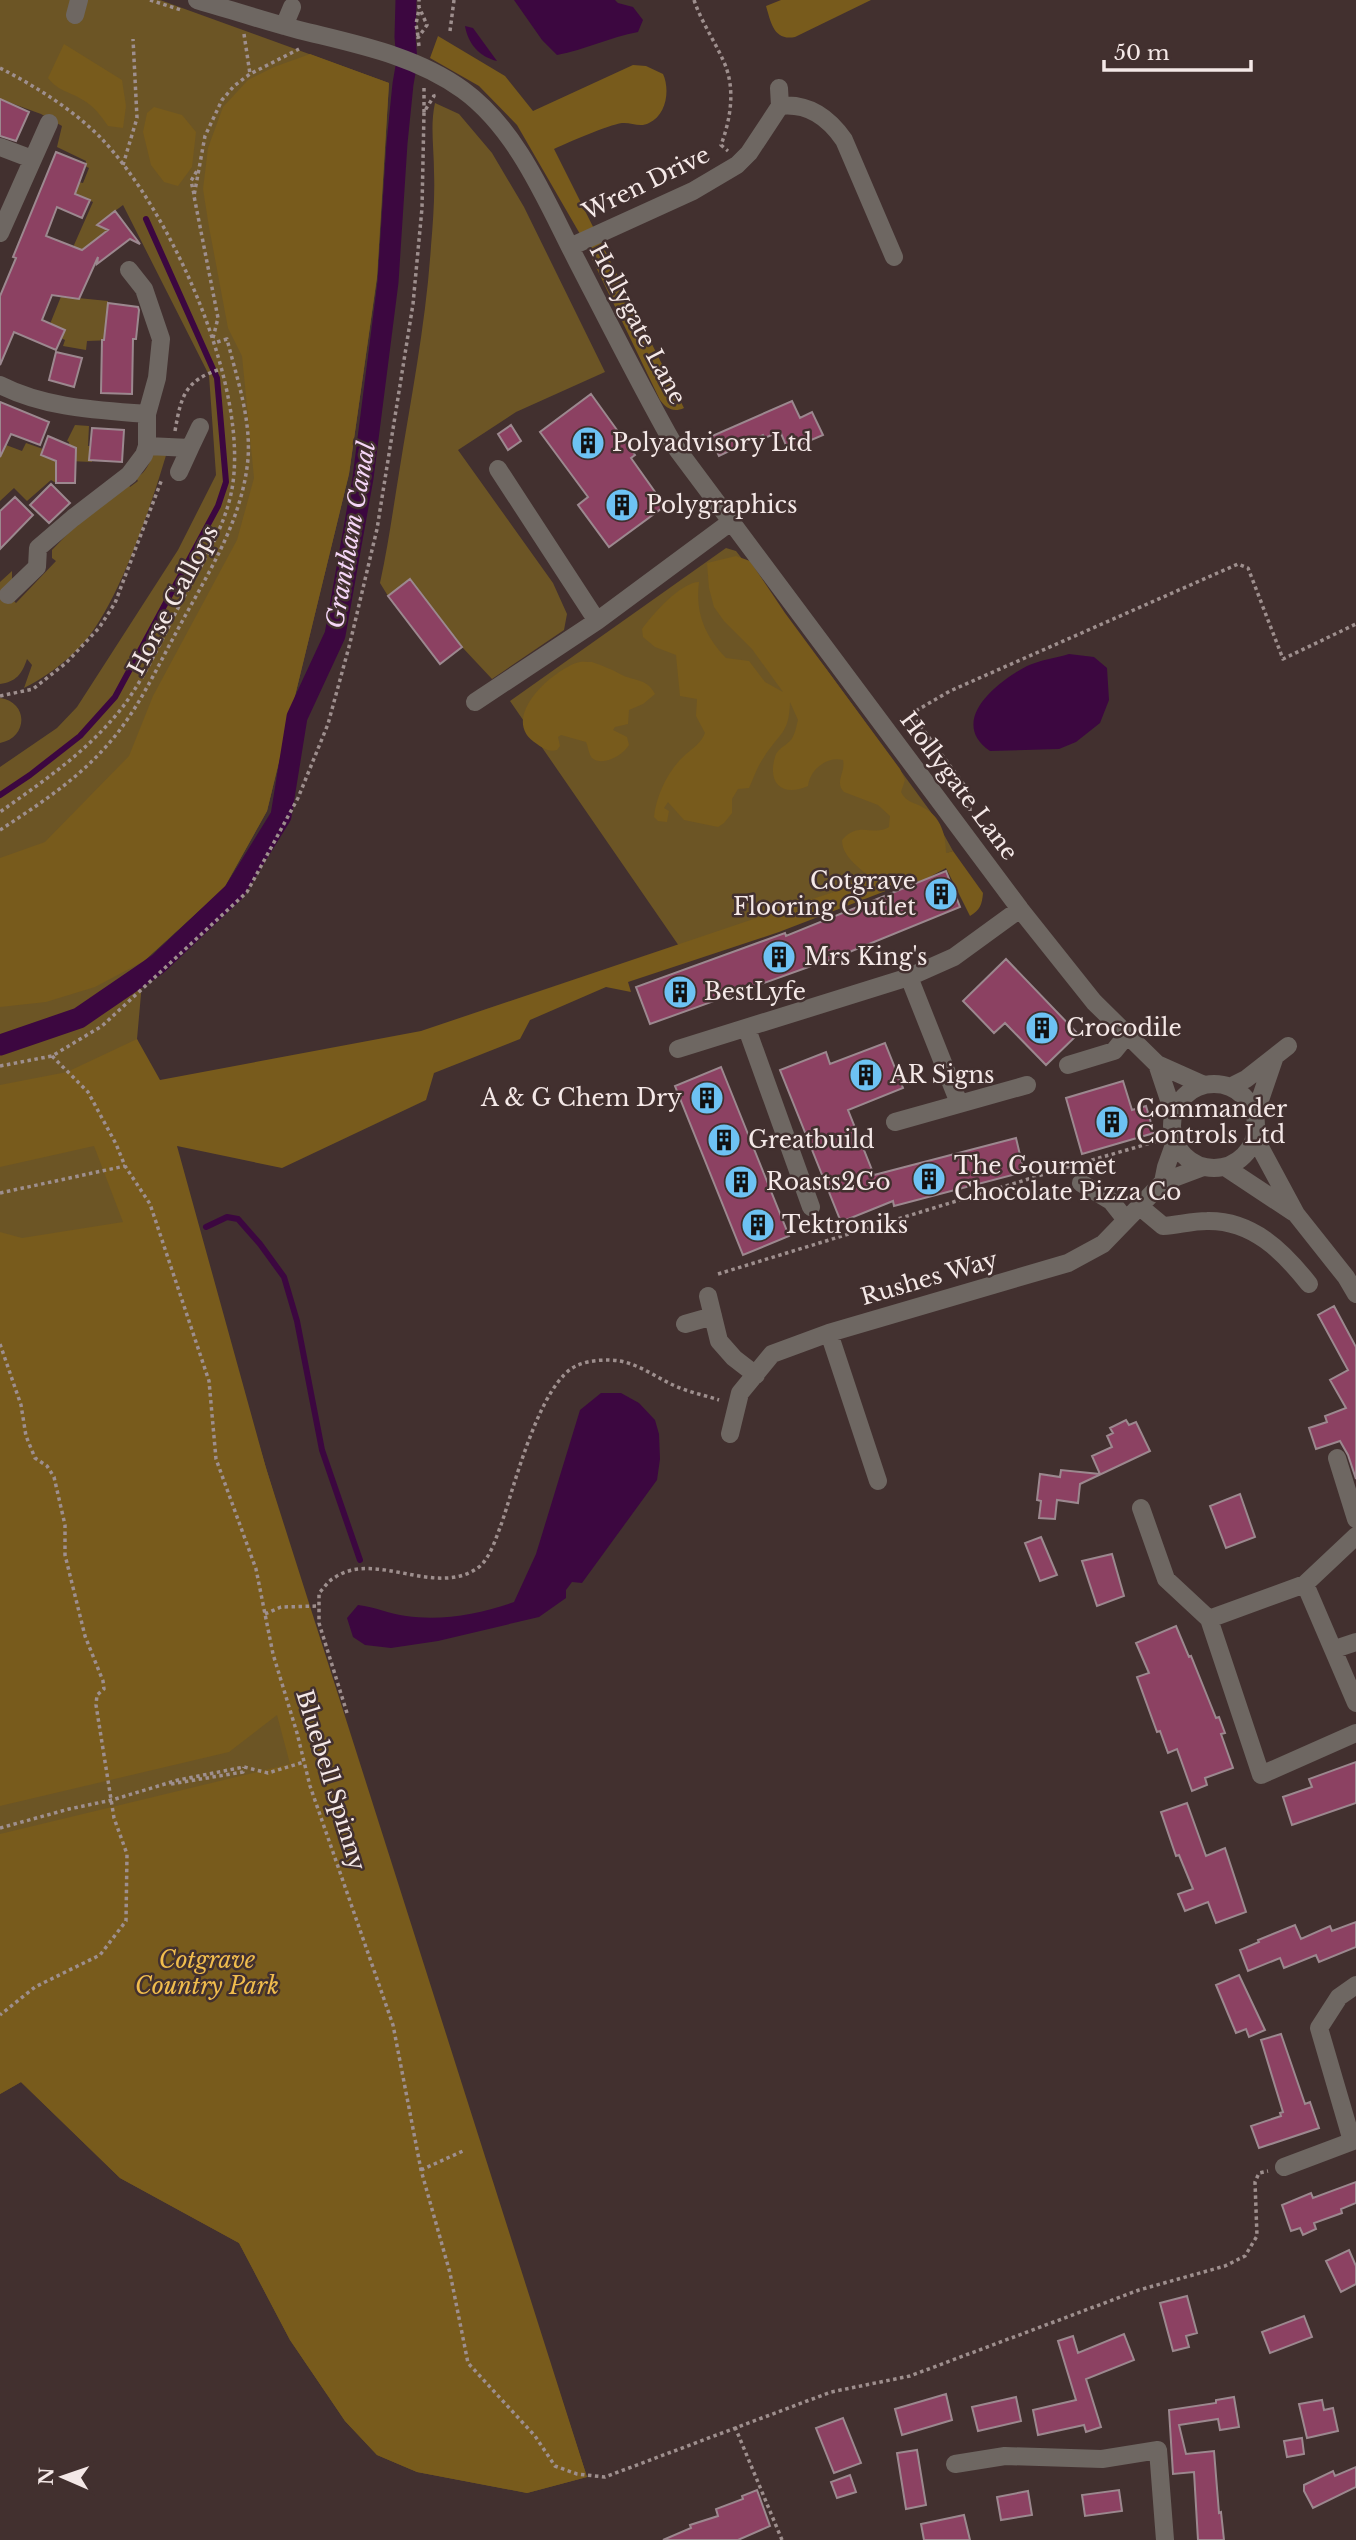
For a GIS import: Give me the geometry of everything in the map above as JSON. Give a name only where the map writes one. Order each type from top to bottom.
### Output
[{"type":"street","name":"Hollygate Lane","points":[[197,0],[421,66],[464,91],[485,110],[504,132],[539,186],[674,445],[1020,909],[1094,1002],[1157,1064],[1204,1085],[1230,1087]]},
{"type":"street","points":[[284,26],[292,8]]},
{"type":"street","name":"Wren Drive","points":[[570,247],[693,191],[737,165],[749,153],[779,97],[793,105],[807,108],[834,125],[844,140],[894,257]]},
{"type":"street","points":[[0,233],[49,123]]},
{"type":"street","points":[[0,147],[32,159]]},
{"type":"street","points":[[8,595],[37,567],[38,548],[129,475],[144,455],[147,446],[147,414],[158,378],[162,339],[144,289],[129,270]]},
{"type":"street","points":[[0,385],[15,393],[68,407],[147,414]]},
{"type":"street","points":[[179,472],[181,447],[200,427]]},
{"type":"street","points":[[147,446],[181,447]]},
{"type":"street","points":[[498,470],[597,621]]},
{"type":"street","points":[[475,702],[597,621],[732,521]]},
{"type":"street","points":[[678,1049],[909,977],[954,957],[1020,909]]},
{"type":"street","points":[[909,977],[959,1103]]},
{"type":"street","points":[[747,1029],[811,1207]]},
{"type":"street","points":[[1068,1065],[1114,1051],[1127,1035]]},
{"type":"street","points":[[1163,1182],[1203,1167],[1225,1167],[1244,1157],[1255,1138],[1257,1127],[1253,1111],[1245,1097],[1230,1087],[1246,1079],[1288,1046]]},
{"type":"street","points":[[1253,1111],[1273,1059]]},
{"type":"street","name":"Hollygate Lane","points":[[1157,1064],[1174,1115],[1167,1141],[1163,1182]]},
{"type":"street","points":[[895,1122],[1027,1085]]},
{"type":"street","points":[[1174,1115],[1185,1096],[1204,1085]]},
{"type":"street","points":[[1255,1138],[1296,1214],[1346,1277],[1356,1294]]},
{"type":"street","points":[[1167,1141],[1184,1156],[1203,1167]]},
{"type":"street","points":[[1225,1167],[1296,1214]]},
{"type":"street","name":"Rushes Way","points":[[730,1434],[740,1393],[772,1354],[830,1333],[1068,1263],[1103,1244],[1163,1182]]},
{"type":"street","points":[[1081,1183],[1111,1201],[1126,1220]]},
{"type":"street","points":[[1139,1206],[1163,1226],[1206,1221],[1230,1223],[1246,1228],[1264,1238],[1293,1263],[1309,1284]]},
{"type":"street","points":[[708,1296],[719,1341],[734,1358],[756,1375]]},
{"type":"street","points":[[685,1324],[713,1317]]},
{"type":"street","points":[[830,1333],[878,1481]]},
{"type":"street","points":[[1337,1458],[1356,1519]]},
{"type":"street","points":[[1141,1508],[1166,1579],[1209,1619],[1261,1775],[1356,1732]]},
{"type":"street","points":[[1209,1619],[1305,1584],[1356,1536]]},
{"type":"street","points":[[1305,1584],[1356,1703]]},
{"type":"street","points":[[1335,1650],[1356,1642]]},
{"type":"street","points":[[1284,2167],[1354,2141],[1319,2028],[1339,1997],[1356,1985]]},
{"type":"street","points":[[955,2464],[1005,2456],[1102,2459],[1158,2450],[1164,2540]]},
{"type":"path","points":[[419,0],[415,24],[421,66]]},
{"type":"path","points":[[450,31],[454,0]]},
{"type":"path","points":[[694,0],[725,63],[731,91],[730,121],[721,145],[732,155]]},
{"type":"path","points":[[418,38],[427,25],[419,7]]},
{"type":"path","points":[[244,30],[250,74]]},
{"type":"path","points":[[0,812],[71,758],[112,721],[134,689],[214,541],[227,509],[234,468],[234,434],[228,392],[214,341],[176,250],[123,165],[137,118],[133,39]]},
{"type":"path","points":[[214,341],[218,318],[194,196],[205,136],[222,100],[250,74],[304,46]]},
{"type":"path","points":[[0,1066],[52,1056],[102,1026],[247,892],[298,799],[328,724],[350,643],[377,529],[394,437],[413,304],[422,208],[422,96],[425,83],[434,96],[424,112]]},
{"type":"path","name":"Horse Gallops","points":[[0,830],[49,797],[100,754],[131,718],[225,540],[239,506],[248,459],[248,421],[227,339],[214,341]]},
{"type":"path","points":[[0,696],[33,689],[66,663],[99,628],[115,603],[157,496],[181,447],[178,410],[192,382],[221,369]]},
{"type":"path","points":[[955,821],[971,811],[970,793],[919,724],[914,712],[950,691],[1238,564],[1248,568],[1283,659],[1356,624]]},
{"type":"path","name":"Bluebell Spinny","points":[[52,1056],[88,1091],[125,1166],[150,1204],[209,1381],[216,1459],[256,1569],[273,1654],[310,1786],[393,2025],[421,2170],[450,2273],[468,2363],[535,2436],[555,2466],[577,2474],[605,2477],[735,2427]]},
{"type":"path","points":[[718,1274],[1167,1141]]},
{"type":"path","points":[[0,1194],[125,1166]]},
{"type":"path","points":[[0,1344],[21,1405],[26,1436],[35,1458],[47,1466],[54,1477],[65,1525],[65,1555],[85,1636],[103,1681],[104,1689],[97,1695],[96,1706],[114,1818],[127,1854],[126,1921],[100,1955],[35,1987],[0,2015]]},
{"type":"path","points":[[347,1713],[319,1623],[319,1593],[333,1578],[348,1571],[394,1570],[424,1578],[447,1578],[480,1567],[494,1545],[538,1415],[559,1381],[576,1366],[598,1360],[618,1361],[637,1366],[676,1386],[726,1402]]},
{"type":"path","points":[[265,1614],[281,1606],[319,1606]]},
{"type":"path","points":[[0,1828],[112,1800],[164,1783],[244,1768],[268,1773],[304,1762]]},
{"type":"path","points":[[421,2170],[463,2151]]},
{"type":"path","points":[[782,2540],[735,2427],[766,2418],[831,2392],[910,2376],[1139,2291],[1226,2266],[1245,2256],[1257,2236],[1255,2182],[1259,2173],[1284,2167]]},
{"type":"green space","name":"Cotgrave Country Park","points":[[0,0],[160,0],[389,83],[377,277],[349,474],[267,811],[224,888],[144,961],[137,1039],[350,1747],[587,2477],[527,2493],[417,2472],[377,2455],[345,2421],[290,2340],[239,2243],[120,2178],[21,2082],[0,2094],[0,767],[57,728],[77,707],[178,550],[216,475],[209,375],[123,205],[103,220],[109,229],[83,254],[78,298],[108,301],[106,318],[115,319],[114,340],[87,341],[86,350],[63,346],[65,340],[61,338],[65,330],[50,324],[72,269],[68,267],[74,245],[93,202],[73,193],[78,182],[83,183],[89,168],[85,166],[86,161],[57,147],[62,126],[41,114],[0,99]]},
{"type":"green space","points":[[781,0],[871,0],[788,38],[775,29],[766,6]]},
{"type":"green space","points":[[438,36],[505,76],[533,111],[633,65],[646,66],[663,74],[665,101],[655,119],[642,125],[616,124],[554,149],[684,408],[670,409],[660,400],[580,234],[517,125],[479,86],[430,58]]},
{"type":"green space","points":[[64,44],[122,80],[126,106],[123,128],[108,126],[91,105],[60,89],[48,78]]},
{"type":"green space","points":[[310,54],[389,83],[377,277],[349,474],[267,811],[224,888],[144,961],[95,987],[46,1002],[0,1007],[0,858],[45,842],[129,756],[153,696],[237,540],[254,478],[242,356],[228,328],[203,189],[208,148],[223,107],[248,80]]},
{"type":"green space","points":[[435,103],[459,114],[492,153],[524,207],[605,372],[516,412],[458,450],[553,583],[567,614],[564,630],[492,679],[462,647],[410,579],[388,596],[380,583],[426,303],[434,209],[432,128]]},
{"type":"green space","points":[[154,107],[182,115],[196,132],[192,167],[178,186],[164,182],[151,165],[143,132],[147,113]]},
{"type":"green space","points":[[75,425],[89,426],[88,446],[92,446],[92,462],[69,461],[67,441]]},
{"type":"green space","points":[[26,443],[43,449],[41,455],[57,461],[56,483],[51,480],[27,501],[14,488],[0,501],[0,457],[6,445],[22,451]]},
{"type":"green space","points":[[155,451],[167,452],[152,500],[120,582],[94,629],[67,659],[31,684],[24,688],[32,665],[27,659],[18,676],[0,684],[0,582],[12,571],[12,582],[4,591],[16,603],[56,561],[52,558],[52,550],[83,518],[128,483],[130,487],[138,481],[136,478],[146,469]]},
{"type":"green space","points":[[726,548],[736,551],[827,670],[933,815],[953,851],[679,946],[510,701]]},
{"type":"green space","name":"Cotgrave Country Park","points":[[736,556],[750,561],[900,769],[905,780],[901,792],[903,796],[935,816],[944,833],[946,853],[953,851],[983,893],[976,912],[970,916],[946,868],[922,881],[909,882],[779,932],[628,982],[631,992],[606,987],[530,1020],[520,1039],[434,1073],[426,1100],[282,1168],[177,1146],[266,1468],[587,2477],[527,2493],[417,2472],[377,2455],[345,2421],[290,2340],[239,2243],[120,2178],[21,2082],[0,2094],[0,1834],[290,1764],[277,1715],[229,1752],[0,1806],[0,1232],[22,1238],[123,1222],[94,1146],[0,1167],[0,1085],[67,1072],[137,1039],[160,1080],[421,1031],[872,879],[848,857],[842,840],[854,831],[883,830],[889,827],[890,816],[878,805],[844,792],[840,784],[843,760],[825,762],[815,770],[808,786],[799,789],[784,789],[775,781],[773,766],[776,754],[792,739],[798,720],[790,702],[786,727],[762,761],[749,788],[738,789],[732,799],[732,813],[724,823],[718,827],[684,820],[668,802],[664,808],[669,811],[667,822],[658,821],[654,817],[660,792],[668,777],[705,733],[696,716],[697,699],[680,696],[676,655],[655,647],[643,637],[642,629],[668,600],[684,587],[699,582],[700,614],[712,641],[726,658],[749,661],[765,682],[783,692],[752,649],[714,607],[707,563]]},
{"type":"green space","points":[[592,662],[644,682],[655,694],[643,704],[629,710],[628,724],[613,730],[627,737],[629,745],[626,749],[612,759],[602,761],[592,758],[586,742],[561,735],[558,737],[560,746],[557,750],[544,749],[526,734],[523,723],[525,710],[532,698],[553,676],[576,663]]},
{"type":"green space","points":[[0,698],[16,706],[21,720],[16,734],[0,743]]},
{"type":"shaded area","points":[[514,0],[615,0],[633,7],[643,20],[638,32],[557,55],[542,40]]},
{"type":"shaded area","points":[[465,26],[473,28],[497,61],[476,49]]},
{"type":"shaded area","points":[[1069,654],[1094,657],[1107,668],[1109,700],[1100,723],[1076,742],[1059,749],[990,751],[978,739],[974,727],[975,715],[982,703],[1003,681],[1027,666]]},
{"type":"shaded area","points":[[601,1393],[621,1393],[639,1403],[655,1420],[659,1434],[660,1459],[657,1480],[582,1583],[572,1582],[566,1590],[566,1598],[539,1617],[438,1641],[391,1648],[365,1645],[353,1637],[347,1618],[358,1605],[400,1615],[434,1618],[475,1613],[514,1602],[536,1554],[580,1410]]},
{"type":"building","points":[[0,99],[29,112],[16,141],[0,136]]},
{"type":"building","points":[[56,152],[86,164],[75,194],[90,200],[82,218],[57,207],[46,236],[82,250],[108,230],[97,225],[115,211],[140,244],[130,239],[97,264],[98,257],[79,299],[52,295],[42,320],[65,330],[56,350],[14,332],[0,365],[0,296]]},
{"type":"building","points":[[108,303],[138,307],[139,310],[136,339],[133,339],[132,394],[101,393],[102,340]]},
{"type":"building","points":[[56,352],[82,358],[74,387],[49,380]]},
{"type":"building","points":[[591,394],[635,455],[631,458],[665,506],[609,547],[578,505],[588,497],[540,432]]},
{"type":"building","points":[[792,401],[800,418],[812,412],[823,435],[788,450],[780,431],[765,438],[763,435],[719,456],[710,437]]},
{"type":"building","points":[[0,402],[49,422],[40,445],[11,434],[0,457]]},
{"type":"building","points":[[511,425],[521,441],[508,450],[498,434]]},
{"type":"building","points":[[92,428],[124,430],[122,462],[89,460]]},
{"type":"building","points":[[48,436],[76,448],[75,483],[56,483],[56,461],[41,455]]},
{"type":"building","points":[[51,484],[70,503],[49,523],[30,505]]},
{"type":"building","points":[[15,497],[33,515],[0,549],[0,511]]},
{"type":"building","points":[[410,579],[462,647],[440,664],[388,596]]},
{"type":"building","points":[[946,871],[960,907],[815,966],[650,1024],[636,987],[785,933],[786,936]]},
{"type":"building","points":[[1006,959],[1078,1034],[1046,1065],[1005,1023],[994,1033],[963,1001]]},
{"type":"building","points":[[885,1043],[903,1088],[848,1110],[874,1175],[1016,1138],[1024,1172],[894,1206],[893,1201],[841,1222],[780,1070],[826,1052],[830,1064]]},
{"type":"building","points":[[721,1067],[789,1236],[743,1255],[675,1086]]},
{"type":"building","name":"Commander Controls Ltd","points":[[1123,1081],[1132,1110],[1146,1106],[1154,1133],[1082,1154],[1066,1098]]},
{"type":"building","points":[[1334,1306],[1356,1347],[1356,1479],[1340,1441],[1316,1449],[1309,1428],[1327,1422],[1325,1416],[1346,1408],[1330,1380],[1348,1370],[1318,1315]]},
{"type":"building","points":[[1126,1420],[1129,1425],[1136,1422],[1150,1451],[1080,1484],[1078,1503],[1057,1500],[1055,1519],[1039,1518],[1041,1501],[1037,1500],[1040,1474],[1060,1477],[1061,1470],[1100,1474],[1092,1456],[1112,1447],[1107,1436],[1113,1433],[1110,1428]]},
{"type":"building","points":[[1240,1494],[1255,1537],[1226,1548],[1210,1506]]},
{"type":"building","points":[[1041,1537],[1057,1575],[1040,1581],[1025,1543]]},
{"type":"building","points":[[1112,1554],[1124,1596],[1097,1606],[1082,1561]]},
{"type":"building","points":[[1176,1626],[1216,1718],[1219,1717],[1225,1733],[1221,1734],[1233,1768],[1205,1778],[1207,1785],[1192,1791],[1177,1749],[1168,1753],[1160,1731],[1157,1732],[1137,1677],[1149,1673],[1136,1643]]},
{"type":"building","points":[[1356,1762],[1356,1803],[1292,1825],[1283,1797],[1312,1787],[1309,1779]]},
{"type":"building","points":[[1187,1803],[1206,1856],[1225,1848],[1246,1912],[1216,1923],[1208,1902],[1185,1911],[1178,1894],[1193,1889],[1179,1855],[1176,1856],[1161,1812]]},
{"type":"building","points":[[1356,1922],[1356,1947],[1319,1962],[1316,1955],[1284,1968],[1280,1958],[1248,1971],[1240,1950],[1295,1925],[1301,1939],[1330,1926],[1332,1931]]},
{"type":"building","points":[[1239,1975],[1265,2030],[1249,2037],[1246,2029],[1236,2033],[1216,1985]]},
{"type":"building","points":[[1281,2034],[1305,2104],[1310,2102],[1319,2128],[1259,2148],[1251,2126],[1281,2116],[1280,2113],[1283,2112],[1261,2040]]},
{"type":"building","points":[[1356,2182],[1356,2203],[1341,2209],[1342,2213],[1314,2223],[1316,2229],[1303,2235],[1300,2228],[1291,2231],[1282,2205],[1311,2193],[1313,2198]]},
{"type":"building","points":[[1349,2250],[1356,2266],[1356,2284],[1341,2292],[1326,2261]]},
{"type":"building","points":[[1187,2296],[1197,2333],[1186,2336],[1189,2347],[1173,2351],[1160,2303]]},
{"type":"building","points":[[1304,2316],[1312,2337],[1270,2353],[1262,2332]]},
{"type":"building","points":[[1124,2334],[1134,2360],[1086,2379],[1101,2427],[1086,2432],[1084,2425],[1038,2435],[1033,2410],[1076,2400],[1058,2341],[1073,2336],[1078,2353]]},
{"type":"building","points":[[946,2394],[952,2420],[902,2435],[895,2409]]},
{"type":"building","points":[[1016,2397],[1021,2421],[978,2431],[972,2407]]},
{"type":"building","points":[[1234,2397],[1239,2427],[1220,2430],[1218,2419],[1179,2425],[1186,2454],[1214,2451],[1224,2540],[1198,2540],[1194,2472],[1173,2474],[1169,2410],[1216,2403],[1216,2400]]},
{"type":"building","points":[[1322,2400],[1324,2410],[1333,2408],[1338,2431],[1307,2438],[1299,2404]]},
{"type":"building","points":[[843,2418],[861,2463],[834,2473],[816,2428]]},
{"type":"building","points":[[1302,2438],[1304,2454],[1287,2457],[1284,2441]]},
{"type":"building","points":[[917,2450],[926,2505],[906,2509],[897,2453]]},
{"type":"building","points":[[1356,2467],[1356,2487],[1313,2508],[1304,2491],[1304,2485],[1333,2471],[1335,2476]]},
{"type":"building","points":[[850,2475],[856,2492],[837,2498],[831,2482]]},
{"type":"building","points":[[757,2490],[770,2526],[738,2540],[663,2540],[691,2528],[690,2525],[718,2516],[716,2509],[743,2499],[742,2496]]},
{"type":"building","points":[[1119,2490],[1122,2511],[1085,2516],[1082,2495]]},
{"type":"building","points":[[1028,2491],[1032,2515],[1001,2520],[997,2497]]},
{"type":"building","points":[[964,2515],[970,2540],[924,2540],[921,2524]]},
{"type":"waterway","name":"Grantham Canal","points":[[0,1045],[79,1018],[158,964],[234,892],[281,816],[297,717],[335,635],[363,478],[388,282],[397,143],[407,61],[406,0]]},
{"type":"waterway","points":[[0,795],[80,736],[115,697],[218,506],[226,482],[217,378],[146,219]]},
{"type":"waterway","points":[[206,1227],[227,1217],[238,1219],[284,1277],[297,1321],[322,1450],[360,1560]]},
{"type":"place","name":"Polyadvisory Ltd","points":[[588,443]]},
{"type":"place","name":"Polygraphics","points":[[622,505]]},
{"type":"place","name":"Cotgrave Flooring Outlet","points":[[941,894]]},
{"type":"place","name":"Mrs King's","points":[[779,957]]},
{"type":"place","name":"BestLyfe","points":[[680,992]]},
{"type":"place","name":"Crocodile","points":[[1042,1028]]},
{"type":"place","name":"AR Signs","points":[[866,1075]]},
{"type":"place","name":"A & G Chem Dry","points":[[707,1098]]},
{"type":"place","name":"Commander Controls Ltd","points":[[1112,1122]]},
{"type":"place","name":"Greatbuild","points":[[724,1140]]},
{"type":"place","name":"The Gourmet Chocolate Pizza Co","points":[[929,1179]]},
{"type":"place","name":"Roasts2Go","points":[[741,1182]]},
{"type":"place","name":"Tektroniks","points":[[758,1225]]}]
